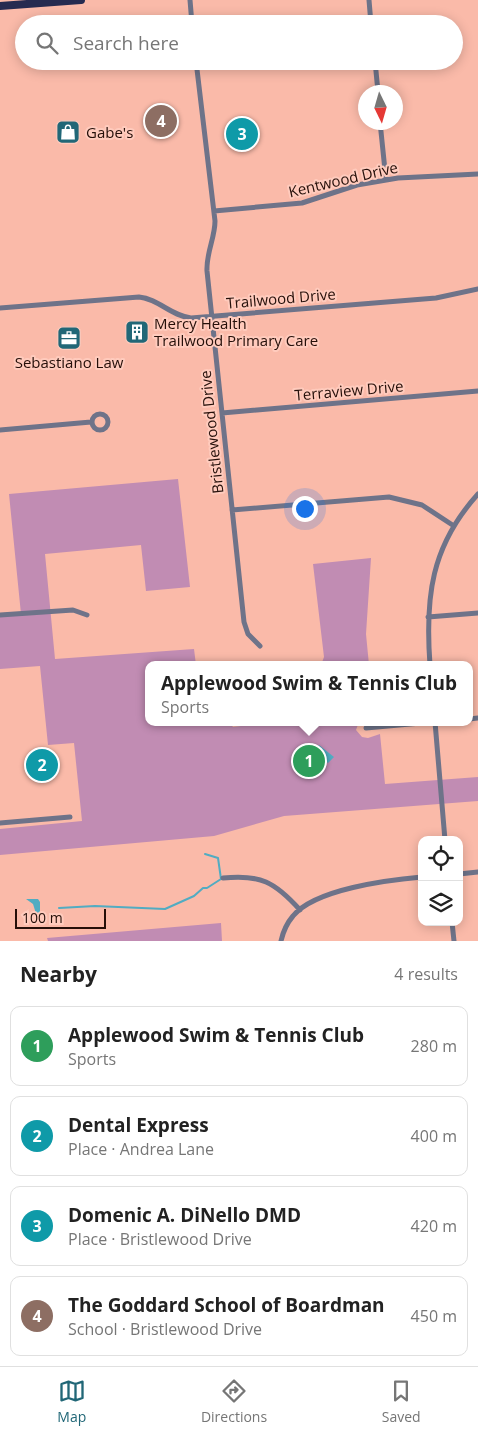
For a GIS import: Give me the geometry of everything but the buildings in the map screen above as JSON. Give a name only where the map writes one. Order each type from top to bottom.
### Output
[{"type":"main road","points":[[0,6],[81,0]]},
{"type":"street","points":[[190,0],[191,15]]},
{"type":"street","points":[[369,0],[370,15]]},
{"type":"street","name":"Bristlewood Drive","points":[[197,70],[214,211],[214,236],[207,266],[232,510],[245,627],[248,634],[260,646]]},
{"type":"street","points":[[376,70],[377,85]]},
{"type":"street","points":[[381,130],[386,180]]},
{"type":"street","name":"Kentwood Drive","points":[[214,211],[302,203],[357,186],[386,180],[478,174]]},
{"type":"street","name":"Trailwood Drive","points":[[0,308],[139,297],[156,301],[182,317],[212,317],[436,298],[478,288]]},
{"type":"street","name":"Terraview Drive","points":[[222,413],[478,391]]},
{"type":"street","points":[[0,430],[91,422]]},
{"type":"street","points":[[430,661],[428,617],[434,570],[454,526],[478,494]]},
{"type":"street","points":[[232,510],[389,497],[422,505],[454,526]]},
{"type":"street","points":[[0,615],[73,610],[87,615]]},
{"type":"street","points":[[428,617],[478,613]]},
{"type":"street","points":[[366,728],[389,726]]},
{"type":"street","points":[[434,726],[445,836]]},
{"type":"street","points":[[0,823],[70,817]]},
{"type":"street","points":[[463,874],[478,872]]},
{"type":"street","points":[[222,878],[246,876],[266,881],[283,892],[300,910]]},
{"type":"street","points":[[281,941],[287,926],[300,910],[316,901],[367,884],[418,878]]},
{"type":"street","points":[[452,926],[454,941]]},
{"type":"shaded area","points":[[178,479],[190,587],[146,591],[141,545],[45,554],[55,659],[194,649],[196,661],[145,661],[145,726],[358,726],[356,730],[362,737],[368,738],[380,734],[385,784],[478,777],[478,801],[284,816],[214,836],[0,855],[0,829],[82,821],[74,743],[48,745],[40,666],[0,669],[0,615],[21,614],[9,494]]},
{"type":"shaded area","points":[[371,558],[366,634],[369,661],[322,661],[324,657],[313,564]]},
{"type":"shaded area","points":[[221,923],[222,941],[48,941],[47,938]]},
{"type":"water","points":[[319,745],[334,757],[328,763],[322,758],[314,767],[298,754],[304,747],[311,753]]},
{"type":"water","points":[[26,899],[38,899],[40,902],[40,919],[38,920],[33,904]]},
{"type":"waterway","points":[[59,908],[95,906],[165,909],[194,896],[203,888],[207,888],[221,879],[218,858],[205,854]]},
{"type":"place","name":"The Goddard School of Boardman","points":[[161,121]]},
{"type":"place","name":"Gabe's","points":[[68,132]]},
{"type":"place","name":"Domenic A. DiNello DMD","points":[[242,134]]},
{"type":"place","name":"Mercy Health Trailwood Primary Care","points":[[137,332]]},
{"type":"place","name":"Sebastiano Law","points":[[69,338]]},
{"type":"place","name":"Applewood Swim & Tennis Club","points":[[309,761]]},
{"type":"place","name":"Dental Express","points":[[42,765]]}]
